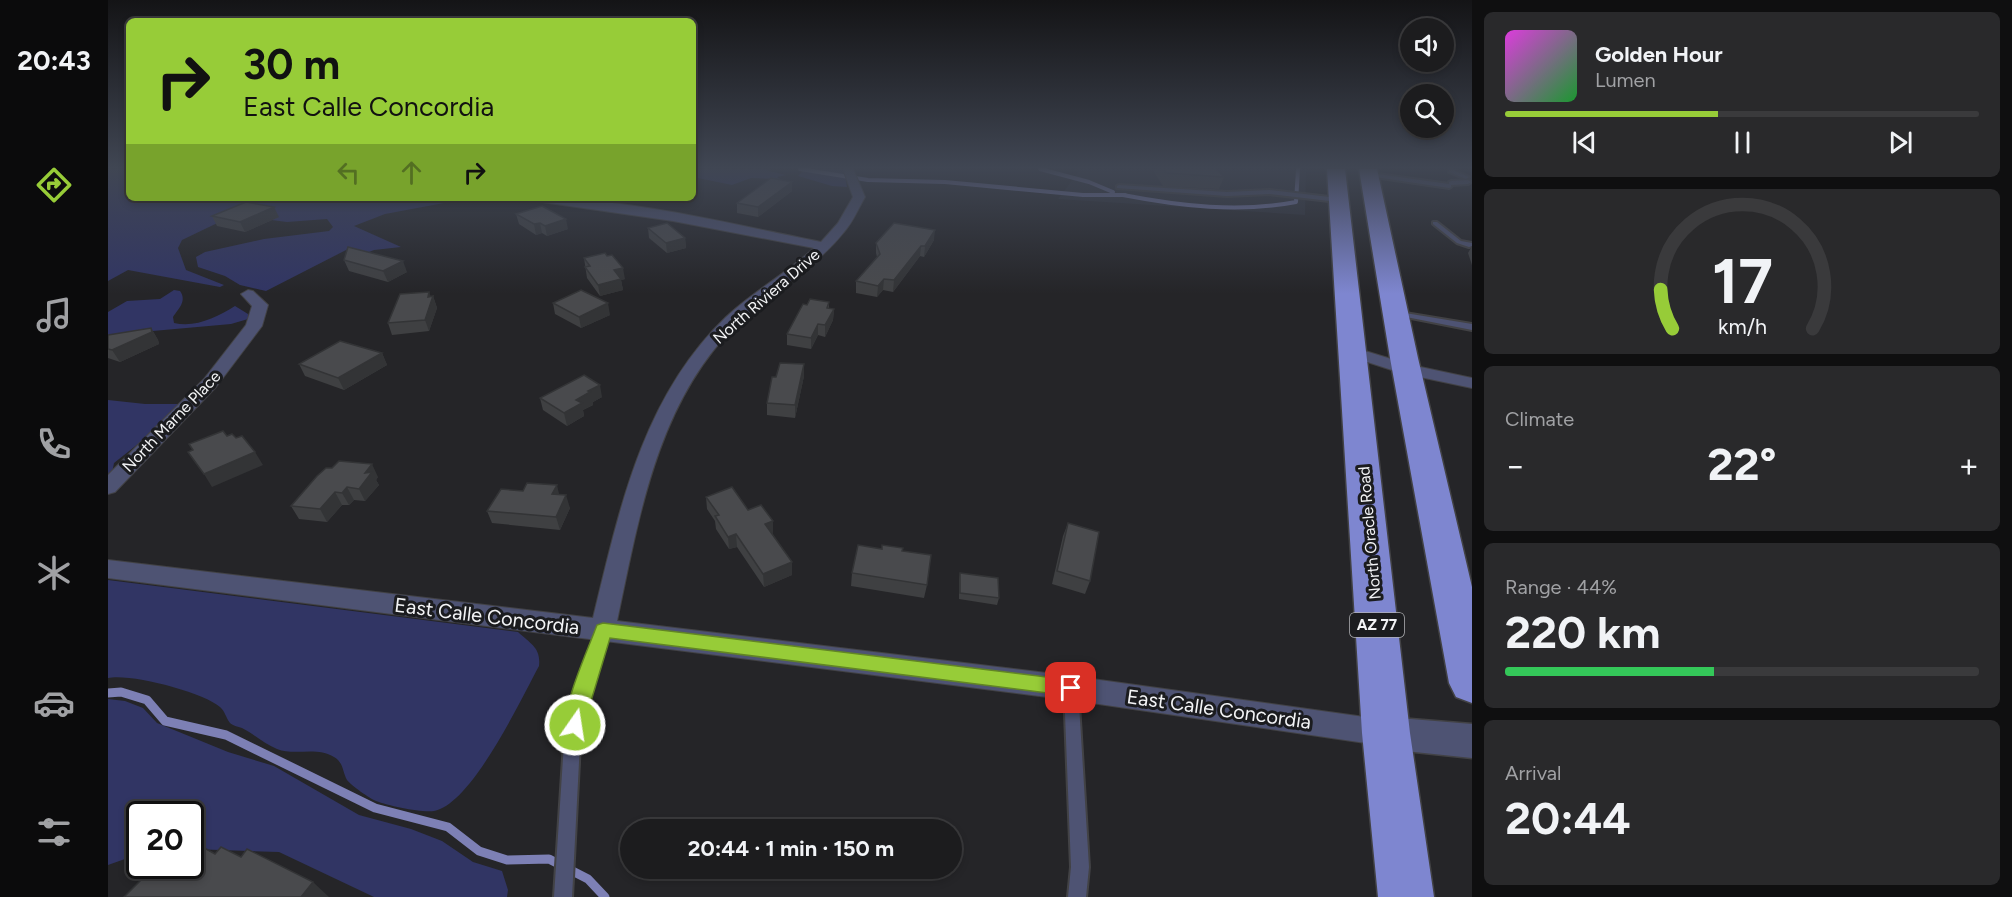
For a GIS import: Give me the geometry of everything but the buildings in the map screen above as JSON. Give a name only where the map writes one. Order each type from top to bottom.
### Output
[{"type":"highway","name":"North Oracle Road","points":[[1339,211],[1386,733],[1407,897]]},
{"type":"highway","points":[[1376,211],[1405,363],[1472,683]]},
{"type":"street","points":[[631,211],[824,246]]},
{"type":"street","name":"North Riviera Drive","points":[[603,630],[638,479],[658,425],[702,352],[731,321],[824,246],[841,228],[851,211]]},
{"type":"street","name":"North Marne Place","points":[[108,487],[210,383],[254,326],[260,305],[248,294]]},
{"type":"street","points":[[1352,352],[1405,363],[1472,383]]},
{"type":"street","points":[[1405,363],[1472,371]]},
{"type":"street","name":"East Calle Concordia","points":[[108,569],[1071,688],[1386,733],[1472,741]]},
{"type":"lane","points":[[1435,223],[1459,242],[1469,245]]},
{"type":"lane","points":[[1396,313],[1472,327]]},
{"type":"lane","points":[[563,897],[572,743],[578,706],[603,630]]},
{"type":"lane","points":[[1071,688],[1080,867],[1077,897]]},
{"type":"shaded area","points":[[108,211],[402,211],[385,214],[354,226],[401,247],[374,250],[364,254],[348,249],[266,291],[240,285],[225,276],[198,267],[196,257],[205,252],[264,239],[329,231],[333,227],[327,219],[287,222],[234,215],[182,240],[178,248],[186,270],[224,285],[220,287],[128,270],[108,281]]},
{"type":"shaded area","points":[[1241,211],[1305,211],[1305,215]]},
{"type":"shaded area","points":[[174,290],[180,291],[183,298],[173,317],[174,323],[198,323],[214,318],[235,306],[248,314],[248,319],[231,324],[108,335],[108,312],[127,301],[160,299]]},
{"type":"shaded area","points":[[108,400],[145,404],[178,404],[179,407],[114,463],[112,473],[108,477]]},
{"type":"shaded area","points":[[108,580],[518,632],[537,650],[539,666],[508,725],[464,790],[449,804],[434,811],[405,809],[376,801],[361,792],[347,780],[341,765],[334,757],[320,752],[291,752],[272,747],[246,730],[231,724],[220,707],[198,695],[149,681],[108,678]]},
{"type":"shaded area","points":[[108,699],[125,701],[143,708],[157,723],[228,752],[274,766],[359,815],[411,829],[442,841],[473,862],[502,871],[508,890],[507,897],[374,897],[279,852],[204,849],[204,801],[126,801],[126,859],[108,865]]},
{"type":"waterway","points":[[108,693],[121,692],[147,700],[165,721],[226,735],[375,808],[448,827],[479,851],[507,860],[549,859],[588,879],[605,897]]},
{"type":"route","points":[[575,725],[578,706],[603,630],[1071,688]]}]
